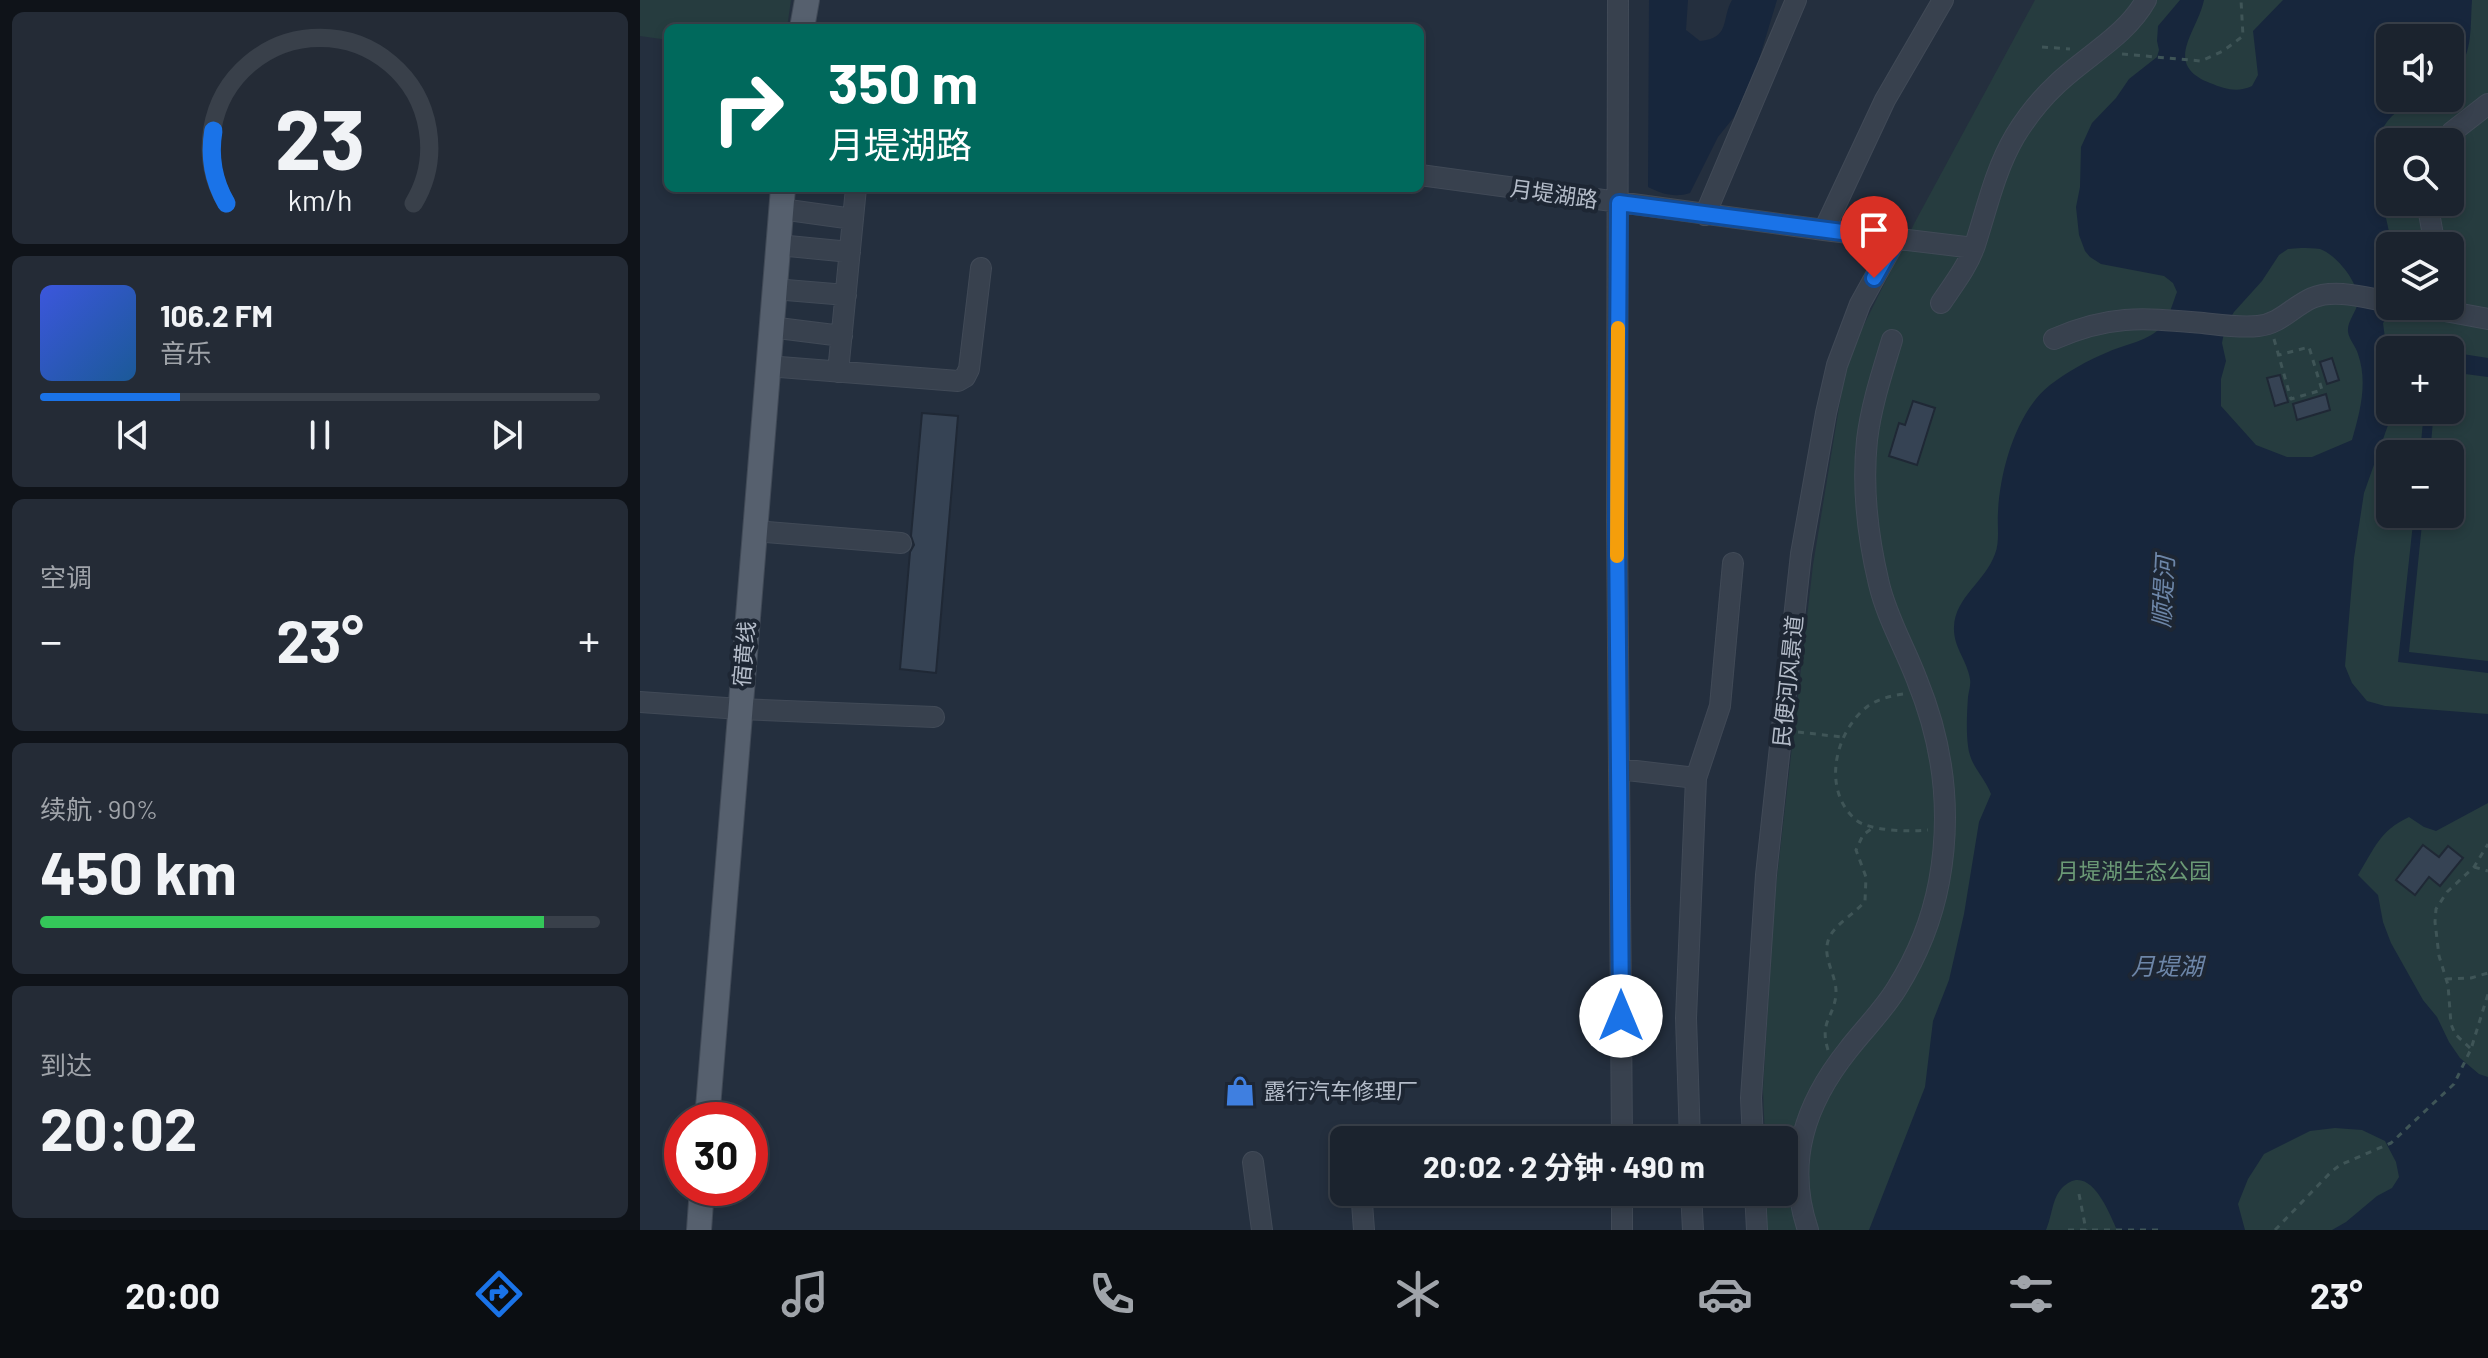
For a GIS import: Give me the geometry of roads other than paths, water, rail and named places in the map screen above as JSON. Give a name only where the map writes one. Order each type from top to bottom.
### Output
[{"type":"main road","points":[[803,24],[807,0]]},
{"type":"main road","name":"宿黄线","points":[[708,1102],[782,198]]},
{"type":"main road","points":[[699,1230],[701,1206]]},
{"type":"street","points":[[1618,0],[1622,1126]]},
{"type":"street","points":[[1705,215],[1796,0]]},
{"type":"street","points":[[1824,230],[1885,100],[1943,0]]},
{"type":"street","points":[[1941,303],[1957,281],[1974,248],[2000,167],[2016,135],[2058,83],[2122,30],[2146,0]]},
{"type":"street","points":[[2457,128],[2488,104]]},
{"type":"street","name":"月堤湖路","points":[[1424,176],[1705,215],[1974,248]]},
{"type":"street","points":[[838,372],[856,192]]},
{"type":"street","points":[[782,198],[853,219]]},
{"type":"street","name":"民便河风景道","points":[[1752,1126],[1751,1098],[1766,875],[1801,554],[1837,365],[1860,304],[1896,239]]},
{"type":"street","points":[[778,245],[850,252]]},
{"type":"street","points":[[767,366],[958,381],[965,377],[969,369],[981,268]]},
{"type":"street","points":[[774,289],[846,295]]},
{"type":"street","points":[[2054,339],[2100,322],[2144,318],[2237,326],[2270,324],[2309,299],[2322,295],[2376,300]]},
{"type":"street","points":[[2464,314],[2488,319]]},
{"type":"street","points":[[770,327],[842,336]]},
{"type":"street","points":[[1808,1230],[1801,1210],[1797,1177],[1804,1131],[1813,1105],[1835,1068],[1897,988],[1920,945],[1938,885],[1946,828],[1947,807],[1939,756],[1922,694],[1890,620],[1871,547],[1865,491],[1867,440],[1892,340]]},
{"type":"street","points":[[754,531],[901,543]]},
{"type":"street","points":[[1690,1126],[1686,1018],[1696,778],[1720,706],[1733,563]]},
{"type":"street","points":[[640,702],[934,717]]},
{"type":"street","points":[[1619,769],[1696,778]]},
{"type":"street","points":[[1253,1162],[1262,1230]]},
{"type":"street","points":[[1362,1206],[1364,1230]]},
{"type":"street","points":[[1622,1206],[1622,1230]]},
{"type":"street","points":[[1692,1206],[1693,1230]]},
{"type":"street","points":[[1756,1206],[1757,1230]]},
{"type":"water","points":[[1649,0],[1688,0],[1686,30],[1700,41],[1721,32],[1732,0],[1777,0],[1757,66],[1734,117],[1718,137],[1690,193],[1669,194],[1648,187]]},
{"type":"water","name":"月堤湖","points":[[2180,0],[2204,0],[2186,47],[2188,67],[2210,83],[2236,90],[2252,86],[2258,75],[2253,31],[2283,0],[2472,0],[2464,59],[2464,24],[2376,24],[2376,112],[2397,112],[2383,128],[2376,128],[2376,216],[2386,216],[2390,232],[2376,232],[2376,320],[2385,320],[2385,336],[2376,336],[2376,424],[2388,424],[2383,440],[2376,440],[2376,459],[2364,493],[2354,558],[2345,666],[2352,683],[2367,701],[2385,706],[2488,714],[2488,803],[2436,831],[2409,817],[2399,822],[2379,841],[2358,875],[2378,895],[2391,943],[2449,1042],[2460,1058],[2479,1074],[2488,1077],[2488,1230],[2332,1230],[2392,1188],[2399,1177],[2396,1162],[2385,1141],[2362,1130],[2335,1128],[2310,1131],[2264,1154],[2248,1179],[2238,1204],[2245,1230],[2117,1230],[2097,1192],[2081,1180],[2072,1181],[2059,1192],[2046,1230],[1869,1230],[1925,1087],[1933,1021],[1949,980],[1964,914],[1979,822],[1991,794],[1969,753],[1967,721],[1970,679],[1954,627],[1959,607],[1985,573],[1995,554],[1999,496],[2006,461],[2028,410],[2050,385],[2093,359],[2157,331],[2167,319],[2177,292],[2173,283],[2164,276],[2101,264],[2090,257],[2079,235],[2076,207],[2081,147],[2092,123],[2129,79],[2157,57],[2158,26]],"holes":[[[2288,249],[2320,249],[2346,271],[2358,295],[2348,332],[2361,365],[2363,387],[2360,408],[2352,440],[2312,457],[2287,457],[2256,445],[2221,406],[2221,379],[2226,361],[2222,343],[2225,327],[2234,312],[2262,281],[2279,255]]]},
{"type":"water","points":[[2464,354],[2488,358],[2488,377],[2464,374]]},
{"type":"water","points":[[2423,424],[2433,424],[2431,440],[2421,440]]},
{"type":"water","points":[[2412,528],[2422,528],[2409,652],[2488,661],[2488,673],[2398,662]]},
{"type":"place","name":"露行汽车修理厂","points":[[1240,1091]]},
{"type":"water label","name":"顺堤河","points":[[2164,592]]},
{"type":"park label","name":"月堤湖生态公园","points":[[2134,871]]}]
